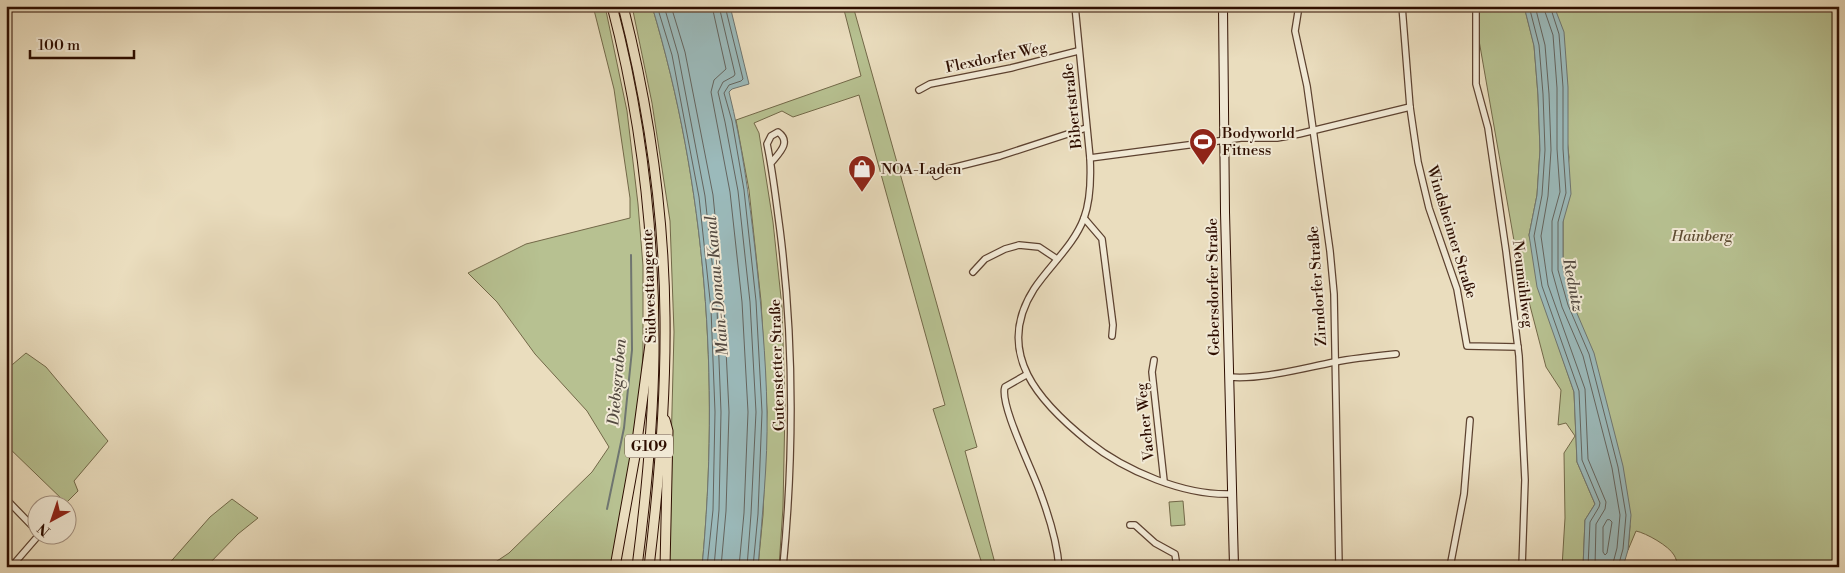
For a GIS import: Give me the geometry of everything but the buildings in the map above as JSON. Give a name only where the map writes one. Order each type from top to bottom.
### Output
[{"type":"highway","name":"Südwesttangente","points":[[612,6],[639,132],[650,230],[654,367],[649,445],[637,567]]},
{"type":"highway","name":"Südwesttangente","points":[[623,6],[647,116],[659,206],[665,318],[663,413],[658,486],[648,567]]},
{"type":"highway","points":[[616,567],[635,456],[646,364],[654,324]]},
{"type":"highway","points":[[663,413],[668,431],[665,567]]},
{"type":"main road","name":"Gebersdorfer Straße","points":[[1223,6],[1224,140],[1234,567]]},
{"type":"main road","points":[[6,562],[13,566]]},
{"type":"street","name":"Bibertstraße","points":[[1075,6],[1090,158],[1241,138],[1277,138],[1312,132],[1410,107]]},
{"type":"street","name":"Zirndorfer Straße","points":[[1299,6],[1295,31],[1306,86],[1330,251],[1334,294],[1339,567]]},
{"type":"street","name":"Windsheimer Straße","points":[[1402,6],[1410,107],[1422,183],[1428,208],[1457,289],[1467,346],[1518,347]]},
{"type":"street","name":"Neumühlweg","points":[[1476,6],[1476,84],[1488,128],[1518,347],[1524,427],[1525,480],[1522,567]]},
{"type":"street","name":"Flexdorfer Weg","points":[[919,90],[930,84],[1011,68],[1078,51]]},
{"type":"street","points":[[936,176],[948,169],[1008,154],[1086,128]]},
{"type":"street","name":"Gutenstetter Straße","points":[[771,163],[784,147],[784,136],[778,132],[771,136],[766,144],[771,163],[787,298],[790,367],[792,439],[784,567]]},
{"type":"street","points":[[1090,158],[1091,186],[1084,218],[1073,238],[1034,290],[1023,315],[1018,342],[1026,375],[1062,420],[1090,444],[1118,462],[1142,474],[1183,488],[1202,492],[1232,494]]},
{"type":"street","points":[[1084,218],[1102,239],[1113,325],[1112,336]]},
{"type":"street","points":[[973,272],[988,257],[1019,245],[1039,247],[1057,259]]},
{"type":"street","points":[[1229,377],[1245,377],[1290,371],[1336,362],[1396,354]]},
{"type":"street","name":"Vacher Weg","points":[[1154,360],[1152,372],[1164,482]]},
{"type":"street","points":[[1026,375],[1005,387],[1003,392],[1010,418],[1040,492],[1052,528],[1059,567]]},
{"type":"street","points":[[1450,567],[1464,494],[1470,420]]},
{"type":"street","points":[[6,499],[28,522]]},
{"type":"street","points":[[1130,525],[1135,525],[1155,543],[1175,554],[1177,567]]},
{"type":"street","points":[[13,566],[30,546]]},
{"type":"green space","points":[[593,6],[605,6],[627,111],[643,266],[641,389],[633,450],[612,567],[488,567],[509,553],[592,472],[609,447],[587,411],[535,354],[497,302],[468,273],[526,244],[630,218],[630,198],[614,89]]},
{"type":"green space","points":[[632,6],[652,6],[670,74],[685,143],[696,213],[704,284],[708,355],[707,497],[702,567],[668,567],[674,332],[670,221],[652,103]]},
{"type":"green space","points":[[843,6],[853,6],[977,447],[965,451],[996,567],[983,567],[933,409],[945,405],[859,95],[793,117],[782,111],[754,123],[759,133],[773,222],[782,307],[785,408],[783,507],[779,567],[758,567],[763,515],[767,412],[761,301],[749,190],[736,120],[861,76]]},
{"type":"green space","points":[[1473,6],[1524,6],[1534,45],[1540,150],[1537,195],[1529,235],[1559,348],[1574,392],[1577,462],[1595,504],[1585,520],[1583,567],[1562,567],[1565,518],[1564,453],[1575,436],[1566,423],[1558,425],[1561,390],[1546,367],[1516,252]]},
{"type":"green space","name":"Hainberg","points":[[1552,6],[1839,6],[1839,567],[1679,567],[1671,551],[1651,537],[1636,531],[1628,550],[1630,526],[1563,269],[1563,222],[1569,157]]},
{"type":"green space","points":[[26,353],[46,367],[108,441],[74,481],[78,491],[73,496],[59,496],[6,445],[6,370]]},
{"type":"green space","points":[[232,499],[258,518],[238,534],[206,567],[166,567],[210,517]]},
{"type":"green space","points":[[1183,501],[1185,525],[1171,526],[1169,502]]},
{"type":"water","name":"Main-Donau-Kanal","points":[[652,6],[730,6],[749,84],[732,89],[729,92],[748,190],[764,350],[767,451],[758,567],[702,567],[707,497],[709,426],[704,284],[696,213],[685,143],[670,74]]},
{"type":"water","points":[[1524,6],[1554,6],[1564,32],[1568,87],[1568,148],[1571,194],[1563,222],[1563,269],[1573,304],[1594,353],[1623,466],[1631,515],[1628,550],[1623,567],[1583,567],[1585,520],[1595,504],[1577,462],[1574,392],[1537,287],[1529,235],[1537,195],[1540,150],[1534,46]]},
{"type":"waterway","name":"Diebsgraben","points":[[607,509],[624,428],[632,350],[631,255]]},
{"type":"place","name":"Bodyworld Fitness","points":[[1203,166]]},
{"type":"place","name":"NOA-Laden","points":[[862,193]]},
{"type":"water label","name":"Rednitz","points":[[1574,285]]}]
